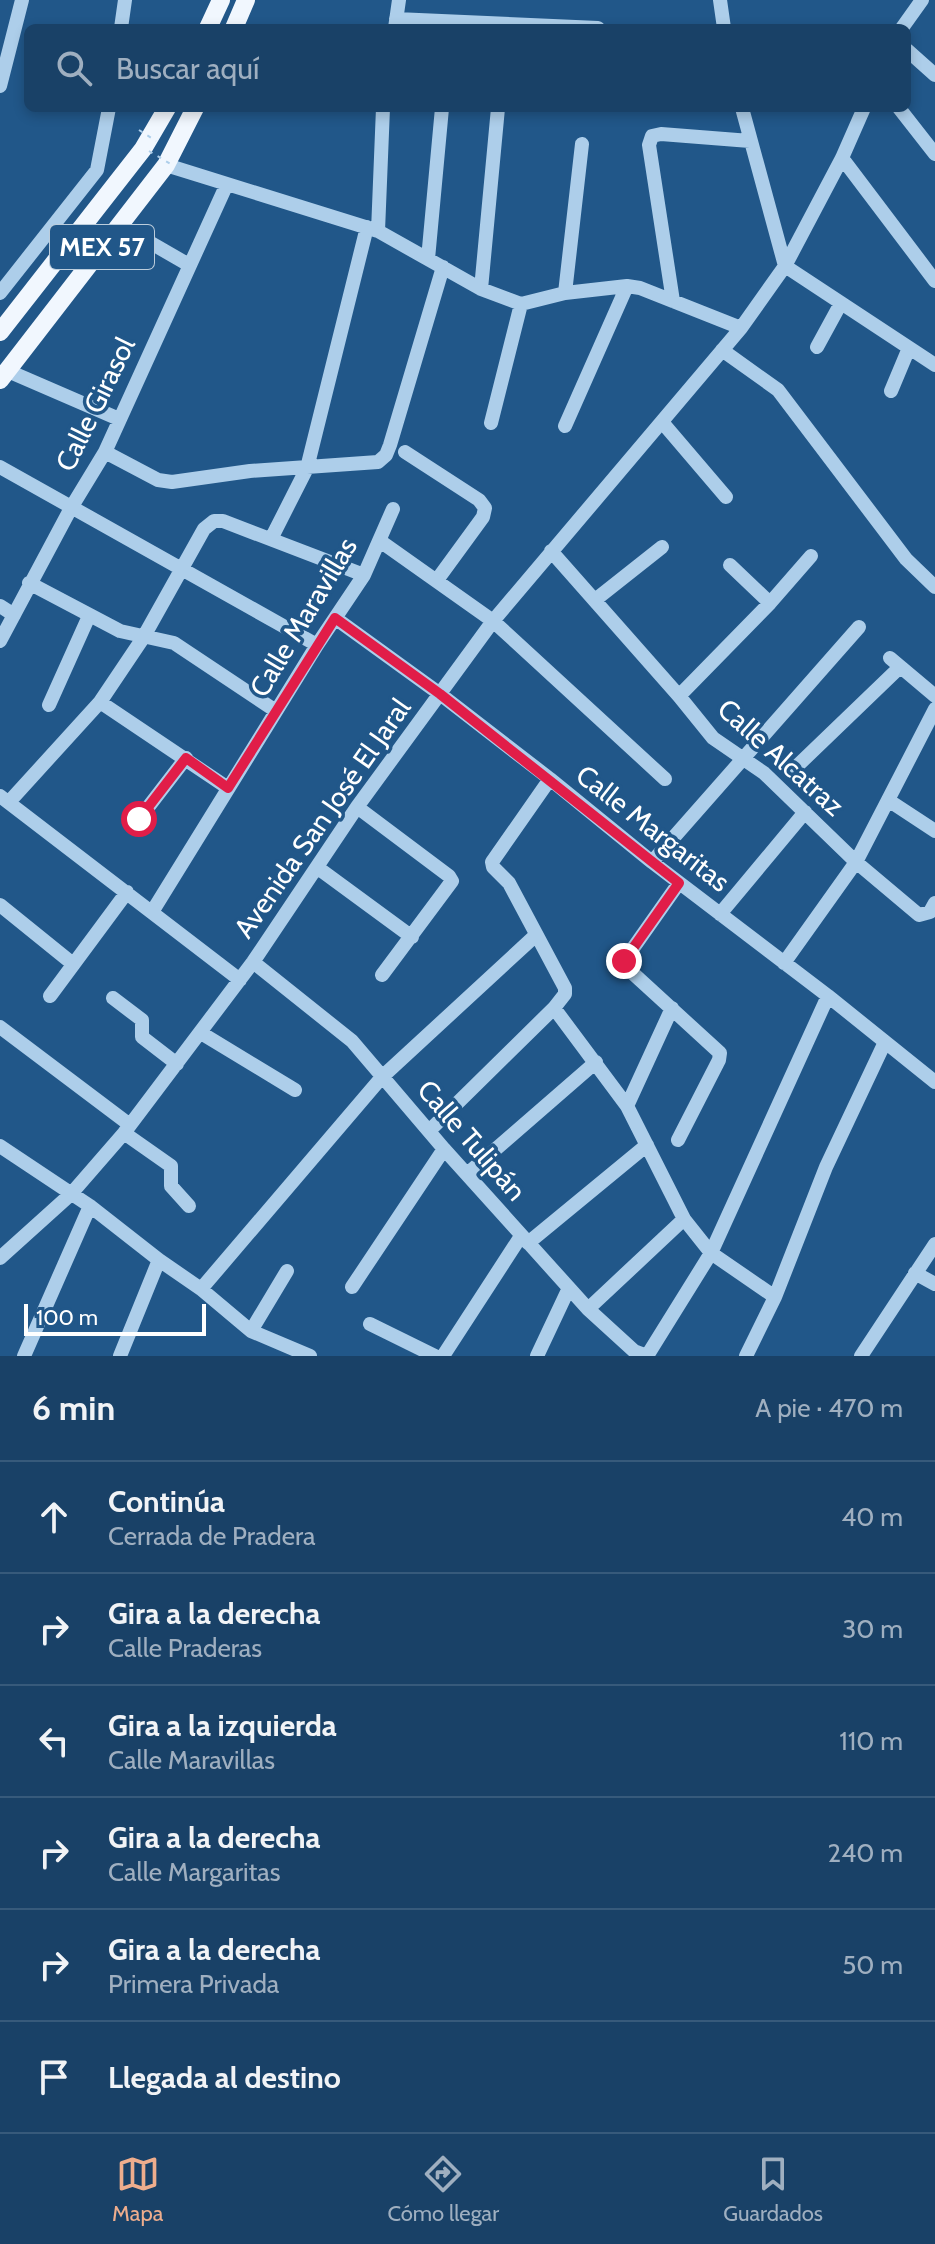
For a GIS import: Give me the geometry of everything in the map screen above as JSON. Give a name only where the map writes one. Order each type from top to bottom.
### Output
[{"type":"main road","points":[[210,24],[221,0]]},
{"type":"main road","points":[[236,24],[246,0]]},
{"type":"main road","name":"MEX 57","points":[[0,332],[143,149],[165,112]]},
{"type":"main road","name":"MEX 57","points":[[4,375],[170,166],[193,112]]},
{"type":"street","points":[[0,86],[22,0]]},
{"type":"street","points":[[122,24],[125,0]]},
{"type":"street","points":[[396,24],[399,0]]},
{"type":"street","points":[[720,0],[723,24]]},
{"type":"street","points":[[905,24],[922,0]]},
{"type":"street","points":[[911,54],[935,75]]},
{"type":"street","points":[[0,293],[97,170],[108,112]]},
{"type":"street","points":[[271,539],[307,468],[372,229],[383,112]]},
{"type":"street","points":[[428,259],[442,112]]},
{"type":"street","points":[[481,289],[498,112]]},
{"type":"street","points":[[743,112],[785,266],[935,365]]},
{"type":"street","name":"Avenida San José El Jaral","points":[[0,1258],[71,1194],[127,1129],[253,962],[357,807],[493,621],[741,328],[785,266],[842,158],[862,112]]},
{"type":"street","points":[[902,112],[935,154]]},
{"type":"street","points":[[673,301],[649,145],[652,136],[661,134],[750,141]]},
{"type":"street","points":[[565,293],[582,144]]},
{"type":"street","points":[[842,158],[935,281]]},
{"type":"street","points":[[170,166],[226,186],[372,229],[481,289],[521,304],[565,293],[627,286],[640,288],[741,328]]},
{"type":"street","points":[[97,170],[118,181]]},
{"type":"street","name":"Calle Girasol","points":[[0,641],[29,583],[105,452],[226,186]]},
{"type":"street","points":[[151,243],[189,265]]},
{"type":"street","points":[[105,452],[158,480],[172,482],[250,471],[378,462],[386,455],[443,267]]},
{"type":"street","points":[[565,426],[627,286]]},
{"type":"street","points":[[817,347],[841,303]]},
{"type":"street","points":[[491,423],[521,304]]},
{"type":"street","points":[[891,391],[909,348]]},
{"type":"street","points":[[722,350],[778,390],[906,559],[935,587]]},
{"type":"street","points":[[4,375],[119,419]]},
{"type":"street","points":[[662,422],[726,497]]},
{"type":"street","points":[[405,452],[479,500],[485,508],[483,517],[437,580]]},
{"type":"street","points":[[0,467],[317,645]]},
{"type":"street","name":"Calle Maravillas","points":[[152,912],[317,645],[364,575],[393,509]]},
{"type":"street","points":[[240,980],[5,799],[100,702],[143,638],[204,529],[214,521],[223,521],[364,575]]},
{"type":"street","points":[[380,541],[493,621],[665,779]]},
{"type":"street","points":[[595,600],[662,547]]},
{"type":"street","name":"Calle Alcatraz","points":[[551,551],[713,738],[764,773],[856,862],[919,915],[925,915],[935,903]]},
{"type":"street","points":[[679,696],[770,603],[811,556]]},
{"type":"street","points":[[730,565],[770,603]]},
{"type":"street","points":[[29,583],[120,631],[174,643],[276,711]]},
{"type":"street","points":[[0,606],[14,615]]},
{"type":"street","points":[[49,705],[89,616]]},
{"type":"street","name":"Calle Margaritas","points":[[335,618],[550,779],[935,1082]]},
{"type":"street","points":[[652,862],[859,627]]},
{"type":"street","points":[[795,768],[895,662],[935,696]]},
{"type":"street","points":[[100,702],[228,788]]},
{"type":"street","points":[[784,963],[856,862],[935,709]]},
{"type":"street","points":[[139,819],[186,758]]},
{"type":"street","points":[[429,1131],[565,994],[565,988],[509,883],[492,862],[550,779]]},
{"type":"street","points":[[888,800],[935,831]]},
{"type":"street","points":[[357,807],[452,881],[382,975]]},
{"type":"street","points":[[720,914],[805,812]]},
{"type":"street","points":[[318,868],[412,937]]},
{"type":"street","points":[[678,1140],[720,1053],[626,967],[624,961],[679,883]]},
{"type":"street","points":[[50,996],[127,892]]},
{"type":"street","points":[[0,905],[73,964]]},
{"type":"street","points":[[201,1289],[382,1077],[536,935]]},
{"type":"street","name":"Calle Tulipán","points":[[253,962],[352,1041],[524,1240],[588,1309],[638,1354]]},
{"type":"street","points":[[638,1354],[711,1253],[828,996]]},
{"type":"street","points":[[113,998],[142,1020],[142,1037],[177,1064]]},
{"type":"street","points":[[554,1008],[627,1106],[684,1219],[711,1253],[775,1297]]},
{"type":"street","points":[[627,1106],[672,1008]]},
{"type":"street","points":[[0,1027],[171,1166],[171,1186],[189,1206]]},
{"type":"street","points":[[201,1033],[295,1090]]},
{"type":"street","points":[[746,1356],[775,1297],[826,1167],[885,1042]]},
{"type":"street","points":[[467,1174],[596,1062]]},
{"type":"street","points":[[443,1356],[524,1240],[647,1145]]},
{"type":"street","points":[[0,1146],[90,1206],[201,1289],[251,1331],[280,1350],[310,1356]]},
{"type":"street","points":[[352,1287],[444,1149]]},
{"type":"street","points":[[24,1356],[90,1206]]},
{"type":"street","points":[[588,1309],[684,1219]]},
{"type":"street","points":[[861,1356],[935,1244]]},
{"type":"street","points":[[120,1356],[159,1260]]},
{"type":"street","points":[[251,1331],[287,1271]]},
{"type":"street","points":[[915,1273],[935,1284]]},
{"type":"street","points":[[537,1356],[569,1288]]},
{"type":"street","points":[[370,1324],[435,1356]]},
{"type":"path","points":[[139,130],[156,141]]},
{"type":"path","points":[[149,151],[170,166]]},
{"type":"route","points":[[139,819],[186,758],[228,788],[335,618],[440,694],[679,883],[624,961]]}]
